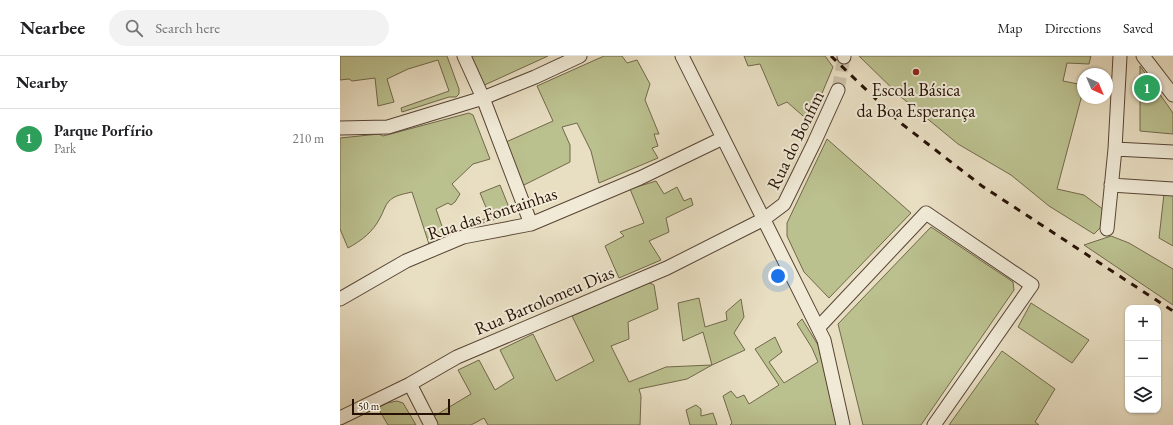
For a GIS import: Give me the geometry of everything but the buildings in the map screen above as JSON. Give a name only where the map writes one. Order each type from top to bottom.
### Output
[{"type":"street","points":[[464,56],[483,98],[531,224]]},
{"type":"street","points":[[340,128],[388,126],[483,98],[535,77],[580,56]]},
{"type":"street","points":[[682,56],[824,340],[843,425]]},
{"type":"street","points":[[1107,229],[1120,56]]},
{"type":"street","points":[[1143,56],[1173,95]]},
{"type":"street","name":"Rua do Bonfim","points":[[764,219],[784,204],[838,90]]},
{"type":"street","name":"Rua das Fontainhas","points":[[340,299],[406,261],[463,237],[531,224],[640,178],[723,138]]},
{"type":"street","points":[[1114,149],[1173,152]]},
{"type":"street","points":[[1111,185],[1173,189]]},
{"type":"street","points":[[818,328],[926,213],[1032,285],[934,425]]},
{"type":"street","name":"Rua Bartolomeu Dias","points":[[340,418],[410,384],[457,356],[667,268],[764,219]]},
{"type":"street","points":[[410,384],[431,425]]},
{"type":"green space","points":[[340,56],[447,56],[459,89],[459,94],[456,97],[449,97],[402,112],[401,108],[449,91],[438,60],[408,69],[387,79],[394,102],[378,106],[375,78],[352,81],[349,79],[340,80]]},
{"type":"green space","points":[[465,56],[548,56],[478,88]]},
{"type":"green space","points":[[604,56],[622,56],[627,63],[637,60],[650,84],[645,100],[659,134],[654,134],[658,146],[652,148],[658,158],[599,183],[591,151],[577,123],[562,127],[570,145],[570,162],[522,186],[506,142],[553,121],[537,86]]},
{"type":"green space","points":[[744,56],[825,56],[833,67],[810,122],[787,102],[778,106],[760,64],[748,66]]},
{"type":"green space","points":[[859,56],[1091,56],[1089,64],[1067,63],[1063,81],[1077,84],[1077,104],[1080,104],[1057,189],[1084,195],[1112,216],[1094,234],[1049,206],[1011,175],[958,144],[901,97]]},
{"type":"green space","points":[[1140,66],[1173,113],[1173,134],[1140,131]]},
{"type":"green space","points":[[469,113],[473,115],[490,159],[473,164],[452,184],[460,194],[455,202],[451,205],[448,203],[436,209],[445,235],[437,237],[429,244],[412,192],[391,199],[370,232],[348,248],[340,229],[340,138],[379,134],[383,136]]},
{"type":"green space","points":[[827,139],[911,213],[829,298],[804,272],[787,236],[787,223]]},
{"type":"green space","points":[[656,181],[664,194],[677,187],[684,201],[691,198],[693,205],[666,218],[669,232],[649,241],[661,260],[619,278],[605,246],[624,236],[620,232],[644,223],[630,189]]},
{"type":"green space","points":[[500,185],[508,205],[506,216],[476,225],[476,222],[490,217],[480,193]]},
{"type":"green space","points":[[1164,194],[1173,194],[1173,246],[1159,238]]},
{"type":"green space","points":[[931,227],[1013,282],[1014,290],[921,425],[863,425],[838,324]]},
{"type":"green space","points":[[1111,236],[1129,243],[1173,269],[1173,305],[1084,245]]},
{"type":"green space","points":[[650,283],[654,285],[658,309],[628,322],[629,339],[611,346],[629,382],[666,367],[712,365],[687,379],[639,389],[641,396],[640,425],[488,425],[484,418],[471,425],[435,425],[431,418],[471,394],[458,370],[479,360],[495,390],[514,378],[500,350],[533,334],[556,381],[594,361],[572,316]]},
{"type":"green space","points":[[699,298],[705,327],[727,320],[726,312],[741,299],[744,317],[734,333],[745,350],[712,365],[703,332],[683,341],[678,303]]},
{"type":"green space","points":[[1031,303],[1089,340],[1072,363],[1018,327]]},
{"type":"green space","points":[[802,319],[818,345],[837,425],[730,425],[732,423],[723,396],[731,391],[737,398],[744,395],[749,404],[779,385],[755,349],[775,337],[782,352],[769,362],[784,383],[818,362],[812,348],[797,324]]},
{"type":"green space","points":[[1002,351],[1055,389],[1035,422],[1039,425],[949,425]]},
{"type":"green space","points":[[397,401],[403,403],[416,425],[388,425],[378,408],[387,403]]},
{"type":"green space","points":[[696,405],[701,409],[701,416],[713,413],[717,425],[690,425],[686,410]]},
{"type":"tunnel","points":[[838,90],[844,57]]},
{"type":"railway","points":[[831,56],[902,124],[982,186],[1173,311]]},
{"type":"place","name":"Escola Básica da Boa Esperança","points":[[916,72]]},
{"type":"place","name":"Parque Porfírio","points":[[1147,88]]}]
